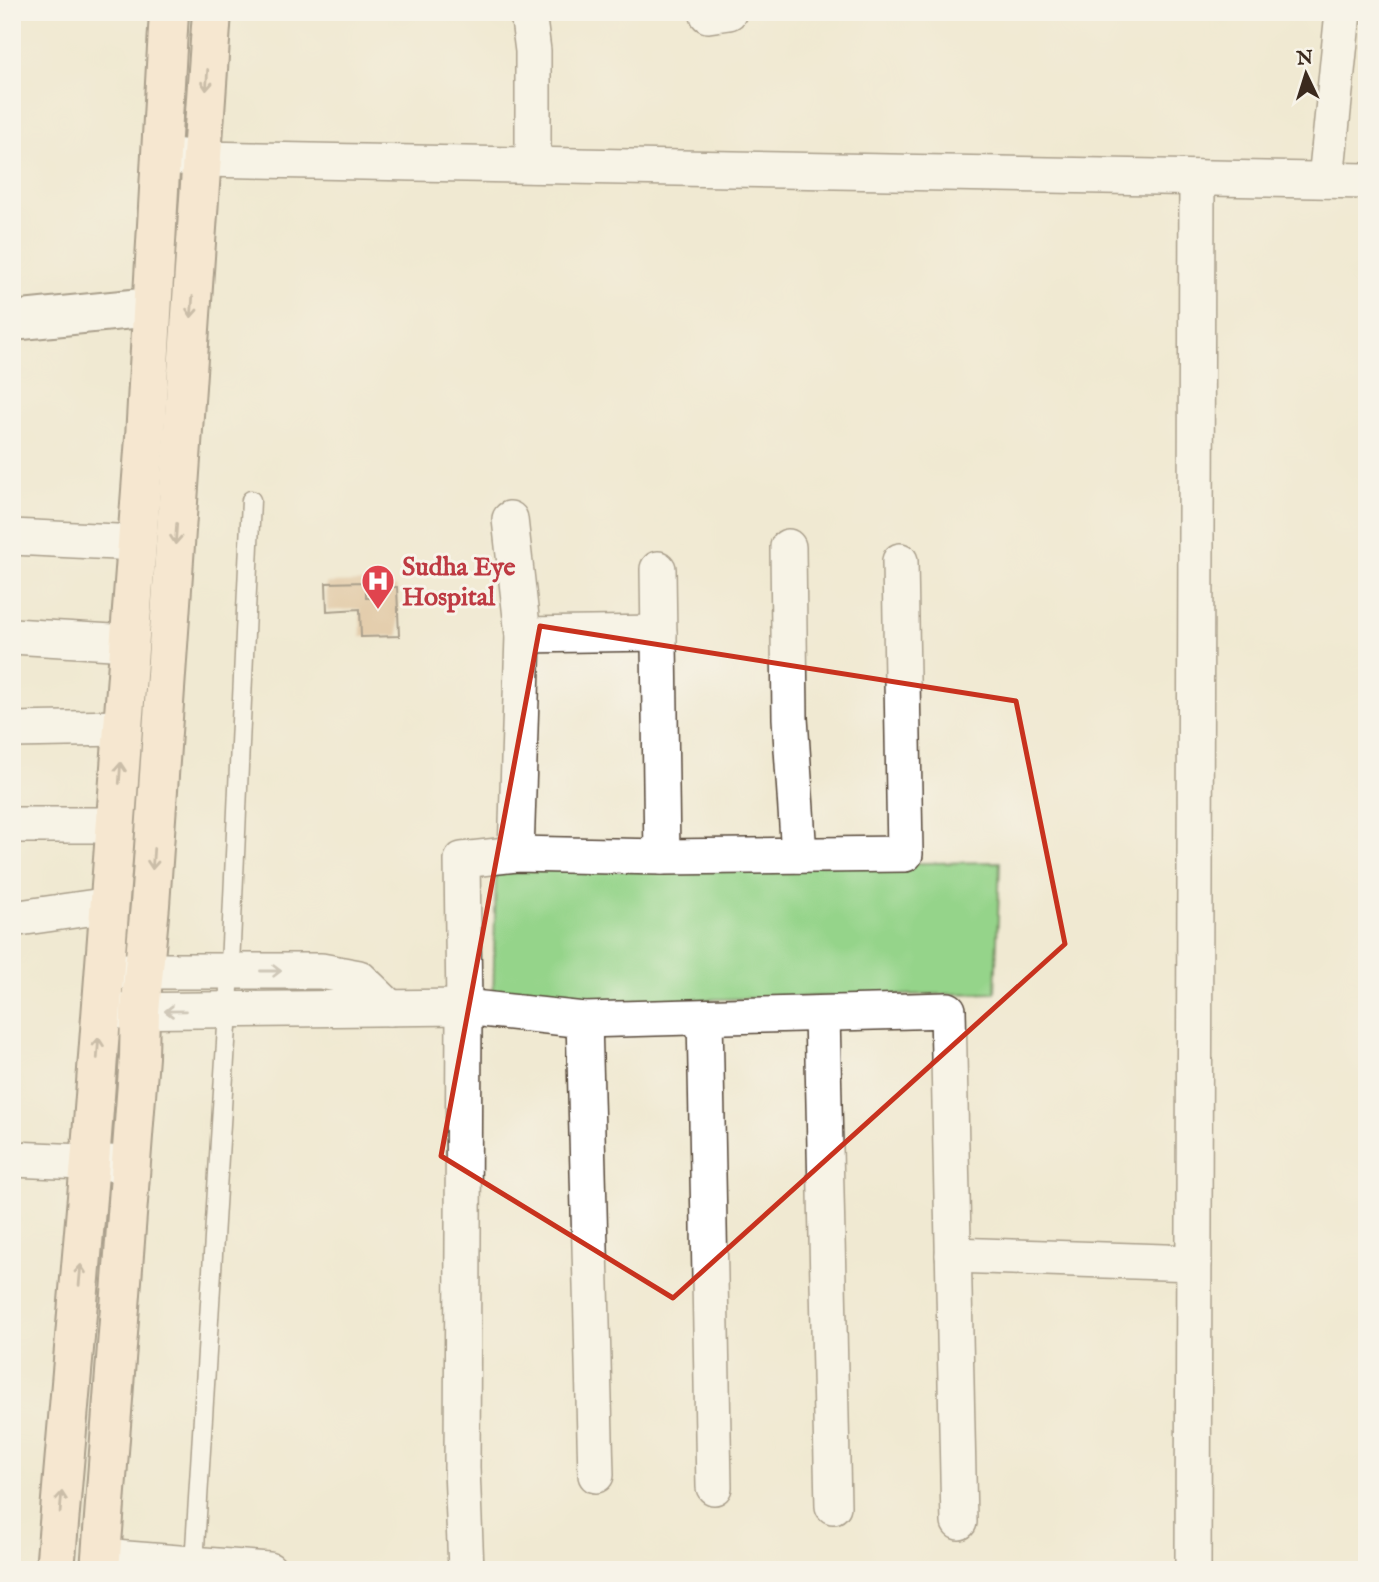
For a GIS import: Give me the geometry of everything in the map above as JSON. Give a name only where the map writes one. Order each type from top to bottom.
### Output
[{"type":"main road","points":[[55,1570],[90,1162],[137,543],[169,12]]},
{"type":"main road","points":[[100,1564],[139,1057],[139,1011],[150,905],[212,12]]},
{"type":"street","points":[[528,12],[533,51],[533,165]]},
{"type":"street","points":[[708,12],[708,15],[729,12]]},
{"type":"street","points":[[1326,180],[1343,12]]},
{"type":"street","points":[[161,155],[202,159],[1367,181]]},
{"type":"street","points":[[1193,1570],[1197,178]]},
{"type":"street","points":[[12,321],[152,307]]},
{"type":"street","points":[[510,519],[523,635],[516,854]]},
{"type":"street","points":[[12,537],[137,543]]},
{"type":"street","points":[[788,547],[790,718],[799,855]]},
{"type":"street","points":[[466,1570],[462,1468],[462,860],[516,854],[662,857],[905,854],[900,561]]},
{"type":"street","points":[[659,569],[662,857]]},
{"type":"street","points":[[523,635],[659,633]]},
{"type":"street","points":[[12,636],[129,643]]},
{"type":"street","points":[[12,730],[123,728]]},
{"type":"street","points":[[12,825],[116,825]]},
{"type":"street","points":[[12,919],[110,905]]},
{"type":"street","points":[[105,970],[321,971],[359,978],[390,1008]]},
{"type":"street","points":[[101,1011],[464,1007],[584,1020],[948,1010],[959,1522]]},
{"type":"street","points":[[822,1014],[833,1506]]},
{"type":"street","points":[[705,1017],[714,1487]]},
{"type":"street","points":[[584,1020],[596,1475]]},
{"type":"street","points":[[12,1159],[131,1164]]},
{"type":"street","points":[[953,1255],[1194,1263]]},
{"type":"street","points":[[100,1564],[194,1564],[269,1570]]},
{"type":"lane","points":[[194,1564],[229,1010],[251,500]]},
{"type":"highlighted area","points":[[540,626],[1016,701],[1065,944],[673,1298],[441,1156]]},
{"type":"green space","points":[[1000,862],[995,993],[493,1004],[496,869]]},
{"type":"building","points":[[366,582],[366,598],[374,598],[374,587],[397,587],[399,636],[361,637],[360,609],[327,611],[326,583]]},
{"type":"place","name":"Sudha Eye Hospital","points":[[378,611]]}]
